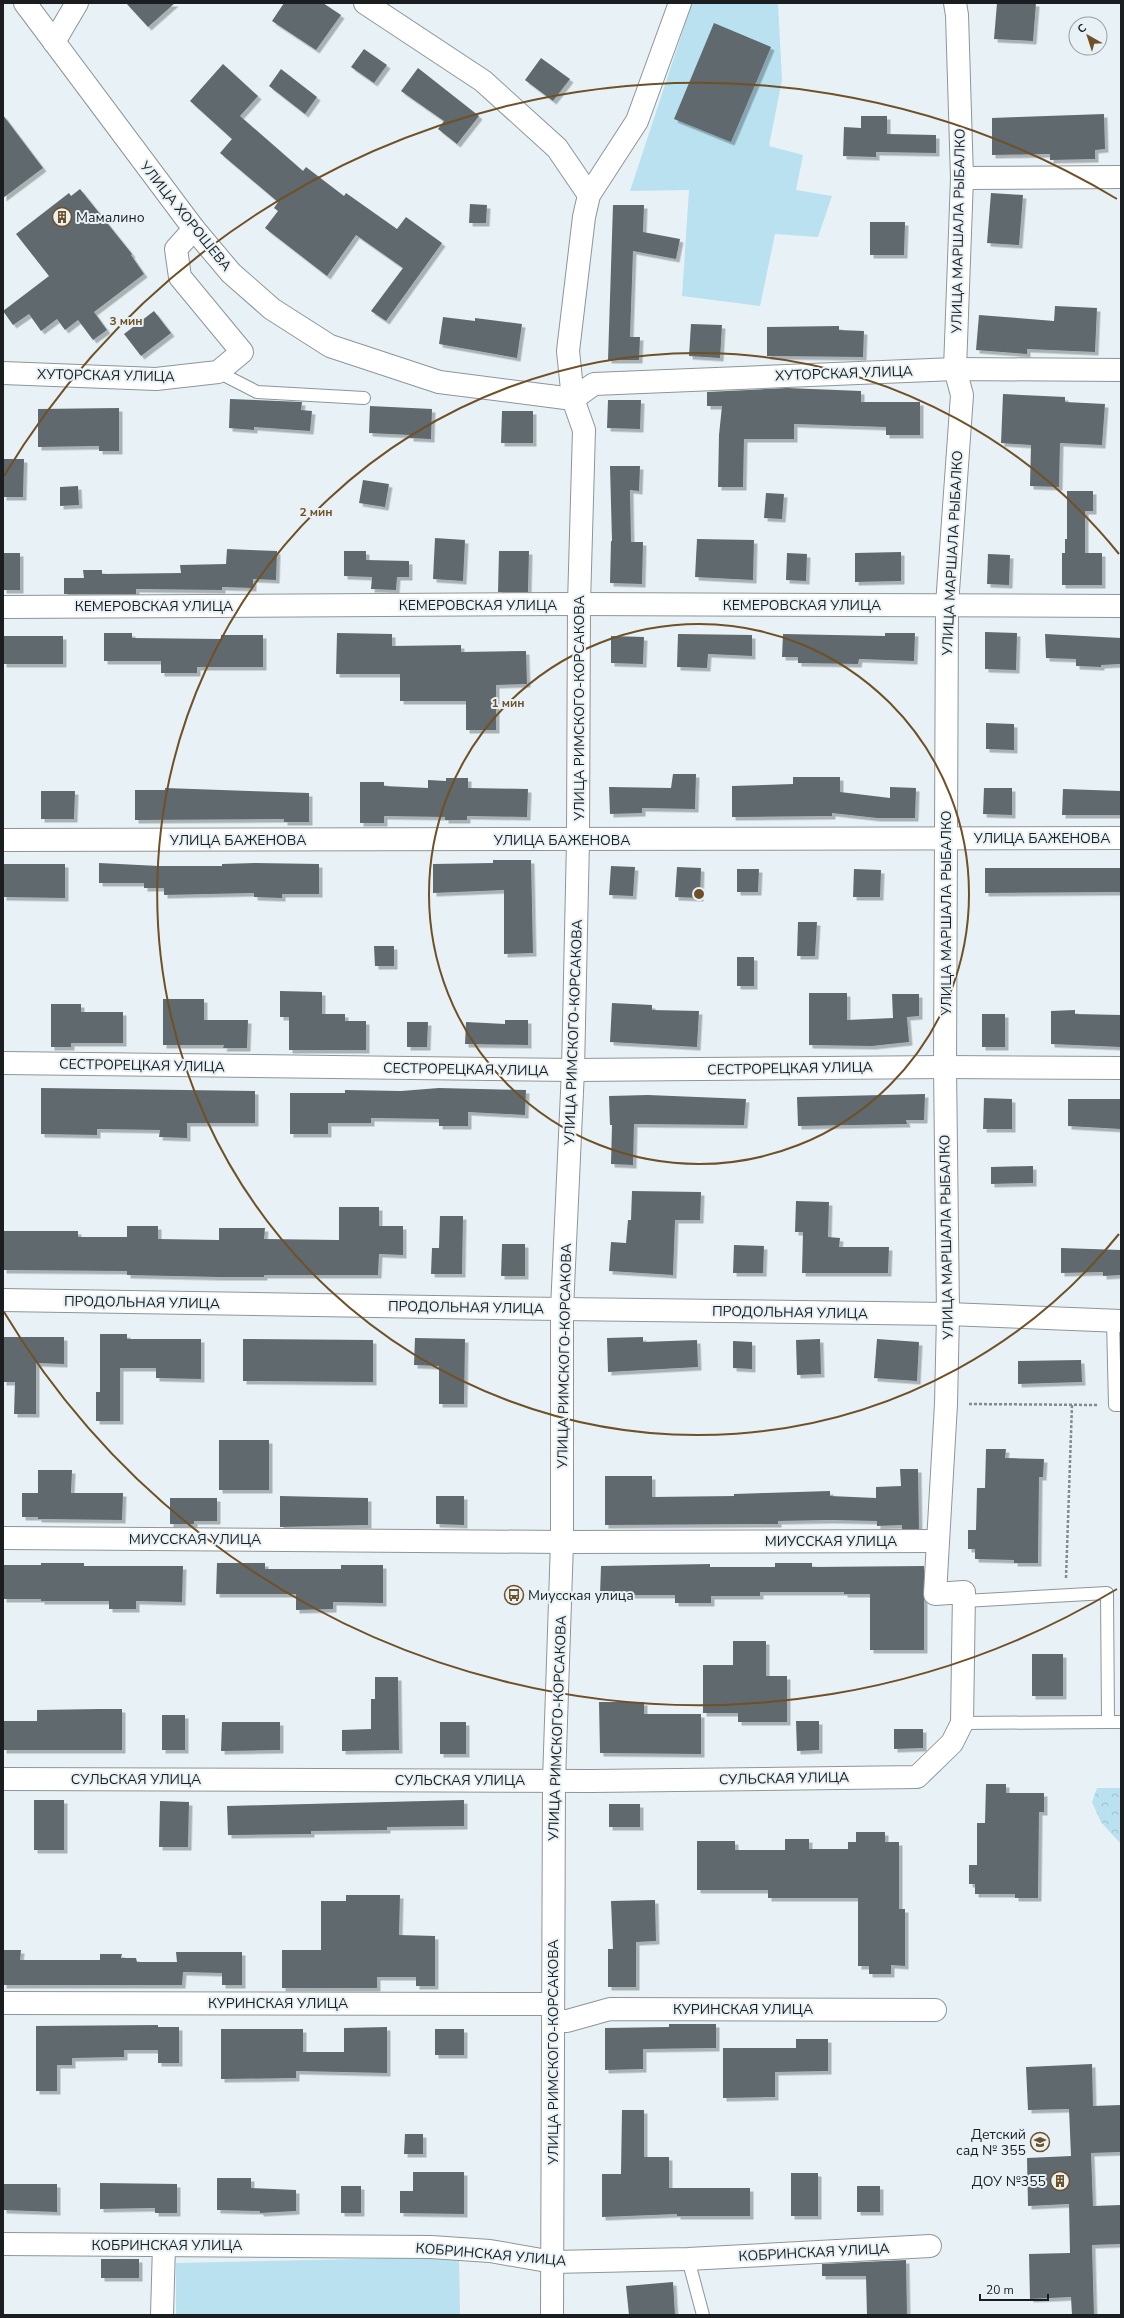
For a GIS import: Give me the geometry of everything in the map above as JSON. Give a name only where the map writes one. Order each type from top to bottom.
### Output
[{"type":"street","name":"УЛИЦА ХОРОШЕВА","points":[[25,3],[194,229],[231,273],[272,309],[330,346],[439,382],[572,399]]},
{"type":"street","points":[[54,42],[77,3]]},
{"type":"street","points":[[365,3],[483,81],[557,148],[589,195]]},
{"type":"street","name":"УЛИЦА РИМСКОГО-КОРСАКОВА","points":[[552,2315],[554,1781],[562,1542],[562,1309],[573,1070],[578,840],[579,604],[584,430],[572,399],[568,351],[584,217],[589,195],[637,121],[680,3]]},
{"type":"street","name":"УЛИЦА МАРШАЛА РЫБАЛКО","points":[[955,3],[957,15],[962,178],[955,369],[962,395],[947,605],[944,1067],[948,1314],[946,1404],[935,1594],[964,1592],[964,1601]]},
{"type":"street","points":[[962,178],[1121,177]]},
{"type":"street","points":[[194,229],[176,249],[180,277],[242,352],[218,372]]},
{"type":"street","name":"ХУТОРСКАЯ УЛИЦА","points":[[572,399],[594,384],[955,369],[1121,370]]},
{"type":"street","name":"ХУТОРСКАЯ УЛИЦА","points":[[3,373],[156,379],[218,372]]},
{"type":"street","name":"КЕМЕРОВСКАЯ УЛИЦА","points":[[3,607],[579,604],[1121,606]]},
{"type":"street","name":"УЛИЦА БАЖЕНОВА","points":[[3,840],[1121,838]]},
{"type":"street","name":"СЕСТРОРЕЦКАЯ УЛИЦА","points":[[3,1064],[573,1070],[944,1067],[1121,1068]]},
{"type":"street","name":"ПРОДОЛЬНАЯ УЛИЦА","points":[[3,1300],[948,1314],[1117,1321]]},
{"type":"street","name":"МИУССКАЯ УЛИЦА","points":[[3,1538],[562,1542],[938,1541]]},
{"type":"street","points":[[962,1723],[964,1601]]},
{"type":"street","name":"СУЛЬСКАЯ УЛИЦА","points":[[3,1779],[554,1781],[917,1777],[952,1742],[962,1723]]},
{"type":"street","name":"КУРИНСКАЯ УЛИЦА","points":[[3,2003],[553,2012],[567,2021],[610,2009],[935,2010]]},
{"type":"street","name":"КОБРИНСКАЯ УЛИЦА","points":[[3,2244],[431,2247],[490,2251],[553,2262],[688,2259],[930,2246]]},
{"type":"street","points":[[162,2315],[164,2245]]},
{"type":"lane","points":[[218,372],[257,392],[364,398]]},
{"type":"lane","points":[[1117,1321],[1118,1405]]},
{"type":"lane","points":[[964,1601],[1107,1593],[1108,1722]]},
{"type":"lane","points":[[962,1723],[1121,1722]]},
{"type":"lane","points":[[688,2259],[703,2315]]},
{"type":"path","points":[[946,1404],[1118,1405]]},
{"type":"path","points":[[1065,1595],[1072,1405]]},
{"type":"green space","points":[[692,3],[778,3],[782,80],[769,146],[803,155],[796,190],[832,196],[818,237],[775,234],[760,306],[682,296],[689,190],[630,191]]},
{"type":"green space","points":[[1097,1788],[1121,1788],[1121,1841],[1119,1842],[1101,1822],[1092,1802]]},
{"type":"green space","points":[[459,2257],[460,2315],[176,2315],[176,2263]]},
{"type":"building","points":[[126,3],[175,3],[148,27]]},
{"type":"building","points":[[284,3],[323,3],[341,15],[316,50],[272,21]]},
{"type":"building","points":[[997,3],[1036,3],[1033,41],[994,39]]},
{"type":"building","points":[[714,23],[771,47],[731,142],[674,119]]},
{"type":"building","points":[[364,49],[387,65],[374,83],[351,67]]},
{"type":"building","points":[[541,58],[570,79],[553,101],[525,80]]},
{"type":"building","points":[[223,64],[258,96],[240,116],[303,171],[306,167],[344,196],[346,193],[397,229],[406,217],[442,243],[386,321],[371,311],[403,268],[356,235],[327,276],[265,228],[278,211],[274,208],[278,202],[220,153],[232,139],[190,101]]},
{"type":"building","points":[[418,68],[479,116],[457,144],[438,129],[444,121],[401,91]]},
{"type":"building","points":[[281,69],[317,97],[305,114],[269,86]]},
{"type":"building","points":[[1104,114],[1105,149],[1095,150],[1095,159],[1050,160],[1050,154],[992,155],[992,118]]},
{"type":"building","points":[[3,115],[43,168],[3,198]]},
{"type":"building","points":[[861,116],[887,116],[887,134],[936,135],[936,153],[876,152],[876,157],[843,156],[844,127],[861,128]]},
{"type":"building","points":[[80,189],[132,254],[131,255],[144,274],[94,312],[107,330],[93,340],[78,320],[65,330],[57,319],[41,331],[29,314],[13,325],[3,311],[49,276],[16,234],[69,193],[71,196]]},
{"type":"building","points":[[991,193],[1023,195],[1019,245],[987,243]]},
{"type":"building","points":[[470,204],[487,205],[486,223],[469,223]]},
{"type":"building","points":[[613,205],[644,205],[643,232],[680,239],[676,259],[633,251],[630,337],[640,337],[639,360],[608,360]]},
{"type":"building","points":[[870,222],[905,222],[904,255],[870,255]]},
{"type":"building","points":[[1055,306],[1097,308],[1095,352],[1027,349],[1027,354],[976,350],[979,315],[1054,321]]},
{"type":"building","points":[[154,311],[171,333],[141,356],[124,334]]},
{"type":"building","points":[[443,317],[475,321],[475,318],[522,324],[517,358],[439,344]]},
{"type":"building","points":[[691,324],[722,325],[720,358],[689,356]]},
{"type":"building","points":[[839,326],[839,330],[864,331],[863,357],[767,356],[767,327]]},
{"type":"building","points":[[787,388],[861,391],[861,402],[920,402],[920,435],[886,435],[886,427],[794,424],[794,439],[744,439],[743,487],[718,487],[719,435],[722,406],[707,406],[707,392]]},
{"type":"building","points":[[1003,394],[1065,397],[1065,402],[1105,404],[1102,445],[1060,443],[1059,487],[1030,486],[1031,445],[1001,443]]},
{"type":"building","points":[[230,399],[302,402],[301,410],[312,411],[310,431],[254,427],[254,430],[229,428]]},
{"type":"building","points":[[608,400],[641,400],[640,429],[607,428]]},
{"type":"building","points":[[370,406],[432,409],[431,439],[410,438],[410,435],[369,433]]},
{"type":"building","points":[[119,408],[119,451],[99,451],[99,446],[38,447],[38,409]]},
{"type":"building","points":[[502,411],[533,411],[533,443],[501,443]]},
{"type":"building","points":[[3,459],[24,459],[23,497],[3,497]]},
{"type":"building","points":[[610,466],[640,466],[639,491],[630,490],[631,542],[643,542],[642,584],[610,583],[612,541]]},
{"type":"building","points":[[363,480],[389,484],[385,507],[359,503]]},
{"type":"building","points":[[78,486],[79,505],[60,506],[60,487]]},
{"type":"building","points":[[1067,491],[1093,491],[1093,511],[1085,511],[1085,553],[1102,553],[1102,585],[1062,585],[1062,553],[1065,553],[1065,539],[1067,539]]},
{"type":"building","points":[[766,493],[784,494],[782,519],[764,518]]},
{"type":"building","points":[[435,538],[465,540],[463,581],[433,579]]},
{"type":"building","points":[[697,539],[754,540],[753,580],[695,577]]},
{"type":"building","points":[[227,549],[277,551],[276,580],[253,579],[253,588],[222,587],[222,590],[136,589],[136,594],[64,594],[64,578],[84,578],[83,570],[102,570],[102,574],[181,573],[180,565],[226,564]]},
{"type":"building","points":[[344,551],[366,551],[366,560],[409,561],[409,577],[397,577],[396,590],[371,589],[372,577],[344,576]]},
{"type":"building","points":[[499,551],[529,551],[528,592],[498,592]]},
{"type":"building","points":[[901,552],[901,581],[855,582],[855,553]]},
{"type":"building","points":[[3,553],[20,553],[20,590],[3,590]]},
{"type":"building","points":[[787,553],[807,554],[806,581],[786,580]]},
{"type":"building","points":[[988,554],[1010,555],[1009,585],[987,584]]},
{"type":"building","points":[[985,632],[1017,633],[1016,670],[985,669]]},
{"type":"building","points":[[104,633],[132,633],[132,638],[221,639],[221,635],[263,635],[263,667],[197,667],[197,673],[161,673],[161,661],[104,661]]},
{"type":"building","points":[[337,633],[392,634],[392,646],[461,645],[461,652],[526,651],[527,684],[496,685],[496,730],[466,730],[466,701],[400,701],[400,674],[336,674]]},
{"type":"building","points":[[885,633],[915,633],[914,661],[859,659],[858,664],[798,663],[798,657],[782,657],[783,634],[885,636]]},
{"type":"building","points":[[678,634],[752,635],[752,656],[708,654],[707,668],[677,667]]},
{"type":"building","points":[[1045,634],[1121,638],[1121,664],[1101,665],[1101,667],[1076,666],[1076,659],[1046,658]]},
{"type":"building","points":[[3,636],[63,636],[63,664],[3,664]]},
{"type":"building","points":[[611,636],[644,637],[643,664],[611,663]]},
{"type":"building","points":[[986,723],[1014,724],[1014,750],[986,749]]},
{"type":"building","points":[[673,774],[696,774],[695,809],[642,808],[642,813],[610,814],[609,787],[671,788]]},
{"type":"building","points":[[793,777],[840,777],[840,792],[890,798],[890,787],[916,788],[915,818],[877,818],[832,813],[832,816],[732,817],[732,786],[793,784]]},
{"type":"building","points":[[446,778],[468,778],[468,788],[528,789],[527,817],[467,816],[467,820],[445,820],[445,817],[384,816],[384,823],[360,823],[360,782],[384,782],[384,786],[428,788],[428,780],[446,781]]},
{"type":"building","points":[[165,788],[309,793],[309,822],[284,822],[284,819],[135,820],[135,790],[165,790]]},
{"type":"building","points":[[984,788],[1012,788],[1012,815],[983,814]]},
{"type":"building","points":[[1063,789],[1121,791],[1121,815],[1062,815]]},
{"type":"building","points":[[41,791],[75,791],[74,819],[41,819]]},
{"type":"building","points":[[493,860],[531,860],[533,953],[504,954],[504,890],[433,893],[433,864],[493,863]]},
{"type":"building","points":[[99,863],[159,866],[222,866],[222,864],[255,863],[319,864],[319,894],[282,894],[282,898],[254,897],[254,893],[164,895],[164,888],[144,888],[144,883],[99,883]]},
{"type":"building","points":[[3,864],[65,864],[65,898],[3,897]]},
{"type":"building","points":[[611,866],[635,867],[633,896],[609,895]]},
{"type":"building","points":[[677,867],[701,868],[700,898],[675,897]]},
{"type":"building","points":[[985,868],[1121,868],[1121,892],[985,893]]},
{"type":"building","points":[[737,869],[759,869],[758,892],[737,892]]},
{"type":"building","points":[[854,869],[881,870],[880,897],[853,897]]},
{"type":"building","points":[[798,922],[817,922],[815,956],[797,956]]},
{"type":"building","points":[[374,946],[394,946],[394,966],[375,966]]},
{"type":"building","points":[[737,957],[754,957],[754,986],[737,986]]},
{"type":"building","points":[[280,991],[322,992],[322,1014],[345,1014],[345,1021],[366,1021],[366,1050],[289,1050],[289,1017],[280,1017]]},
{"type":"building","points":[[809,993],[847,993],[847,1020],[893,1018],[892,994],[919,994],[919,1016],[907,1017],[909,1042],[872,1046],[809,1045]]},
{"type":"building","points":[[163,999],[204,999],[204,1020],[248,1020],[247,1048],[223,1048],[224,1045],[163,1045]]},
{"type":"building","points":[[612,1003],[652,1005],[652,1010],[699,1011],[697,1047],[610,1042]]},
{"type":"building","points":[[51,1004],[81,1004],[81,1012],[123,1012],[123,1043],[71,1043],[71,1047],[51,1047]]},
{"type":"building","points":[[1075,1010],[1075,1014],[1121,1015],[1121,1047],[1051,1044],[1051,1011]]},
{"type":"building","points":[[982,1014],[1005,1014],[1005,1047],[982,1047]]},
{"type":"building","points":[[505,1020],[528,1020],[528,1045],[465,1044],[466,1022],[505,1024]]},
{"type":"building","points":[[407,1022],[428,1022],[427,1047],[407,1047]]},
{"type":"building","points":[[41,1088],[255,1091],[255,1123],[187,1123],[187,1138],[159,1137],[160,1130],[97,1129],[97,1135],[41,1134]]},
{"type":"building","points":[[439,1088],[526,1090],[525,1115],[468,1112],[468,1126],[439,1126],[439,1119],[371,1118],[371,1123],[328,1123],[328,1134],[290,1134],[290,1093],[345,1093],[345,1090],[401,1091]]},
{"type":"building","points":[[925,1094],[924,1120],[906,1120],[907,1124],[798,1126],[797,1097]]},
{"type":"building","points":[[648,1095],[746,1099],[744,1125],[634,1124],[633,1165],[611,1164],[612,1125],[610,1125],[609,1096]]},
{"type":"building","points":[[984,1098],[1012,1099],[1012,1129],[983,1129]]},
{"type":"building","points":[[1068,1099],[1121,1099],[1121,1129],[1068,1126]]},
{"type":"building","points":[[1033,1166],[1033,1183],[991,1184],[991,1167]]},
{"type":"building","points":[[632,1191],[701,1192],[700,1220],[675,1220],[673,1275],[609,1271],[611,1242],[626,1243],[628,1220],[631,1220]]},
{"type":"building","points":[[796,1201],[829,1202],[828,1237],[840,1238],[839,1247],[889,1247],[888,1273],[802,1273],[803,1232],[795,1232]]},
{"type":"building","points":[[339,1207],[379,1207],[379,1226],[403,1226],[403,1255],[379,1254],[378,1275],[264,1275],[264,1277],[219,1277],[127,1275],[127,1271],[3,1270],[3,1231],[78,1231],[78,1237],[127,1237],[127,1226],[158,1226],[158,1239],[219,1240],[219,1228],[265,1228],[264,1239],[339,1240]]},
{"type":"building","points":[[440,1216],[463,1216],[462,1274],[431,1274],[432,1248],[439,1248]]},
{"type":"building","points":[[502,1244],[525,1244],[525,1276],[501,1276]]},
{"type":"building","points":[[734,1245],[764,1246],[763,1273],[733,1273]]},
{"type":"building","points":[[1061,1248],[1121,1250],[1121,1275],[1103,1276],[1103,1272],[1061,1273]]},
{"type":"building","points":[[100,1334],[127,1334],[127,1339],[201,1339],[201,1379],[156,1378],[156,1368],[120,1368],[120,1421],[96,1421],[96,1392],[100,1392]]},
{"type":"building","points":[[3,1337],[64,1337],[64,1364],[36,1363],[36,1414],[14,1414],[15,1382],[3,1382]]},
{"type":"building","points":[[643,1337],[643,1342],[697,1340],[698,1367],[608,1372],[607,1338]]},
{"type":"building","points":[[415,1338],[465,1339],[464,1404],[439,1404],[439,1366],[414,1365]]},
{"type":"building","points":[[243,1339],[373,1340],[373,1382],[243,1381]]},
{"type":"building","points":[[820,1339],[821,1374],[797,1375],[796,1340]]},
{"type":"building","points":[[877,1339],[919,1342],[917,1381],[874,1378]]},
{"type":"building","points":[[733,1341],[752,1342],[752,1369],[733,1368]]},
{"type":"building","points":[[1081,1360],[1082,1382],[1018,1384],[1018,1361]]},
{"type":"building","points":[[219,1440],[269,1440],[269,1490],[219,1490]]},
{"type":"building","points":[[986,1449],[1006,1449],[1005,1458],[1044,1459],[1043,1477],[1039,1477],[1038,1563],[1014,1563],[1014,1560],[975,1559],[975,1549],[968,1549],[968,1530],[976,1530],[977,1488],[985,1488]]},
{"type":"building","points":[[900,1469],[918,1469],[919,1529],[902,1529],[902,1525],[877,1526],[877,1521],[830,1520],[778,1521],[778,1524],[605,1525],[605,1476],[652,1476],[652,1497],[734,1496],[734,1494],[830,1491],[830,1496],[876,1498],[876,1487],[901,1486]]},
{"type":"building","points":[[38,1470],[72,1470],[71,1493],[123,1493],[122,1520],[38,1519],[38,1517],[22,1517],[22,1493],[38,1493]]},
{"type":"building","points":[[280,1496],[368,1498],[368,1525],[280,1527]]},
{"type":"building","points":[[436,1496],[464,1496],[464,1525],[436,1524]]},
{"type":"building","points":[[170,1498],[217,1498],[217,1521],[194,1521],[194,1524],[170,1524]]},
{"type":"building","points":[[41,1563],[84,1563],[84,1566],[183,1566],[182,1602],[136,1601],[136,1609],[109,1609],[109,1601],[41,1601],[41,1599],[3,1599],[3,1565],[41,1565]]},
{"type":"building","points":[[217,1563],[265,1563],[265,1569],[341,1569],[341,1565],[383,1565],[383,1603],[333,1602],[333,1609],[296,1610],[296,1594],[216,1594]]},
{"type":"building","points":[[775,1563],[812,1563],[812,1567],[924,1566],[924,1650],[870,1650],[870,1594],[844,1594],[844,1592],[760,1592],[760,1596],[711,1596],[711,1603],[675,1603],[675,1595],[600,1595],[601,1566],[710,1564],[710,1567],[775,1567]]},
{"type":"building","points":[[733,1641],[766,1641],[766,1676],[787,1676],[787,1722],[738,1722],[738,1713],[703,1713],[703,1665],[733,1665]]},
{"type":"building","points":[[1032,1654],[1063,1654],[1063,1696],[1032,1696]]},
{"type":"building","points":[[375,1677],[398,1677],[399,1750],[342,1751],[342,1730],[371,1729],[371,1699],[375,1699]]},
{"type":"building","points":[[599,1702],[644,1702],[644,1714],[701,1714],[701,1754],[600,1753]]},
{"type":"building","points":[[122,1709],[122,1750],[3,1750],[3,1721],[37,1721],[37,1710]]},
{"type":"building","points":[[162,1715],[185,1715],[185,1750],[162,1750]]},
{"type":"building","points":[[796,1721],[819,1721],[819,1750],[797,1751]]},
{"type":"building","points":[[222,1722],[280,1722],[280,1750],[221,1751]]},
{"type":"building","points":[[440,1722],[466,1722],[466,1754],[440,1754]]},
{"type":"building","points":[[894,1729],[923,1729],[923,1748],[894,1749]]},
{"type":"building","points":[[986,1784],[1006,1784],[1006,1793],[1044,1793],[1044,1812],[1039,1812],[1038,1898],[1015,1898],[1015,1894],[975,1894],[975,1884],[969,1884],[969,1865],[977,1865],[977,1823],[985,1823]]},
{"type":"building","points":[[34,1800],[64,1800],[64,1850],[34,1850]]},
{"type":"building","points":[[464,1800],[464,1826],[387,1827],[387,1830],[311,1831],[311,1834],[228,1835],[227,1806]]},
{"type":"building","points":[[160,1801],[189,1802],[188,1847],[159,1847]]},
{"type":"building","points":[[609,1804],[640,1804],[640,1827],[609,1827]]},
{"type":"building","points":[[856,1832],[885,1832],[885,1842],[899,1842],[899,1909],[905,1909],[905,1966],[891,1965],[891,1974],[869,1974],[869,1966],[858,1966],[858,1898],[768,1898],[768,1890],[697,1890],[697,1841],[735,1841],[735,1850],[785,1850],[785,1839],[809,1839],[809,1849],[848,1849],[848,1842],[856,1842]]},
{"type":"building","points":[[346,1895],[400,1895],[399,1935],[435,1936],[435,1986],[416,1986],[416,1977],[377,1977],[377,1988],[282,1988],[282,1950],[321,1950],[321,1901],[346,1901]]},
{"type":"building","points":[[655,1900],[656,1941],[636,1942],[636,1987],[608,1987],[608,1949],[613,1949],[611,1901]]},
{"type":"building","points":[[3,1950],[21,1950],[20,1960],[100,1960],[100,1954],[122,1954],[121,1958],[136,1958],[137,1962],[177,1962],[176,1952],[242,1952],[242,1985],[222,1985],[222,1973],[183,1972],[182,1985],[3,1985]]},
{"type":"building","points":[[669,2024],[716,2024],[716,2048],[643,2049],[643,2069],[605,2070],[605,2028],[669,2027]]},
{"type":"building","points":[[158,2025],[158,2027],[179,2027],[179,2063],[158,2063],[158,2050],[124,2050],[124,2057],[72,2058],[72,2065],[57,2065],[57,2091],[36,2091],[36,2026]]},
{"type":"building","points":[[387,2027],[387,2073],[296,2071],[296,2078],[221,2079],[221,2029],[303,2029],[303,2052],[344,2052],[344,2028]]},
{"type":"building","points":[[435,2029],[464,2029],[464,2055],[435,2055]]},
{"type":"building","points":[[796,2039],[828,2039],[828,2071],[775,2072],[775,2097],[723,2098],[723,2048],[796,2048]]},
{"type":"building","name":"ДОУ №355","points":[[1092,2064],[1093,2106],[1121,2105],[1121,2152],[1091,2153],[1093,2206],[1121,2205],[1121,2244],[1092,2245],[1094,2315],[1072,2315],[1071,2297],[1030,2299],[1029,2254],[1070,2253],[1069,2204],[1028,2206],[1027,2158],[1071,2156],[1069,2109],[1028,2110],[1026,2067]]},
{"type":"building","points":[[622,2110],[644,2110],[644,2157],[669,2157],[669,2188],[750,2188],[750,2216],[677,2216],[677,2214],[602,2217],[602,2174],[621,2174]]},
{"type":"building","points":[[405,2134],[423,2134],[423,2154],[404,2154]]},
{"type":"building","points":[[413,2172],[464,2172],[464,2214],[400,2213],[400,2191],[413,2191]]},
{"type":"building","points":[[791,2173],[818,2173],[818,2216],[791,2216]]},
{"type":"building","points":[[217,2178],[251,2178],[251,2188],[296,2190],[296,2211],[260,2213],[260,2211],[217,2210]]},
{"type":"building","points":[[100,2183],[177,2184],[177,2213],[155,2213],[155,2208],[100,2209]]},
{"type":"building","points":[[3,2184],[57,2184],[57,2212],[3,2210]]},
{"type":"building","points":[[341,2186],[361,2186],[361,2213],[341,2213]]},
{"type":"building","points":[[857,2186],[880,2186],[880,2212],[857,2212]]},
{"type":"building","points":[[101,2259],[139,2259],[139,2278],[101,2278]]},
{"type":"building","points":[[906,2260],[907,2315],[867,2315],[866,2276],[822,2276],[822,2264]]},
{"type":"building","points":[[673,2282],[675,2315],[629,2315],[626,2286]]},
{"type":"place","name":"Мамалино","points":[[62,217]]},
{"type":"place","name":"Миусская улица","points":[[514,1595]]},
{"type":"place","name":"Детский сад № 355","points":[[1040,2142]]},
{"type":"place","name":"ДОУ №355","points":[[1060,2181]]}]
